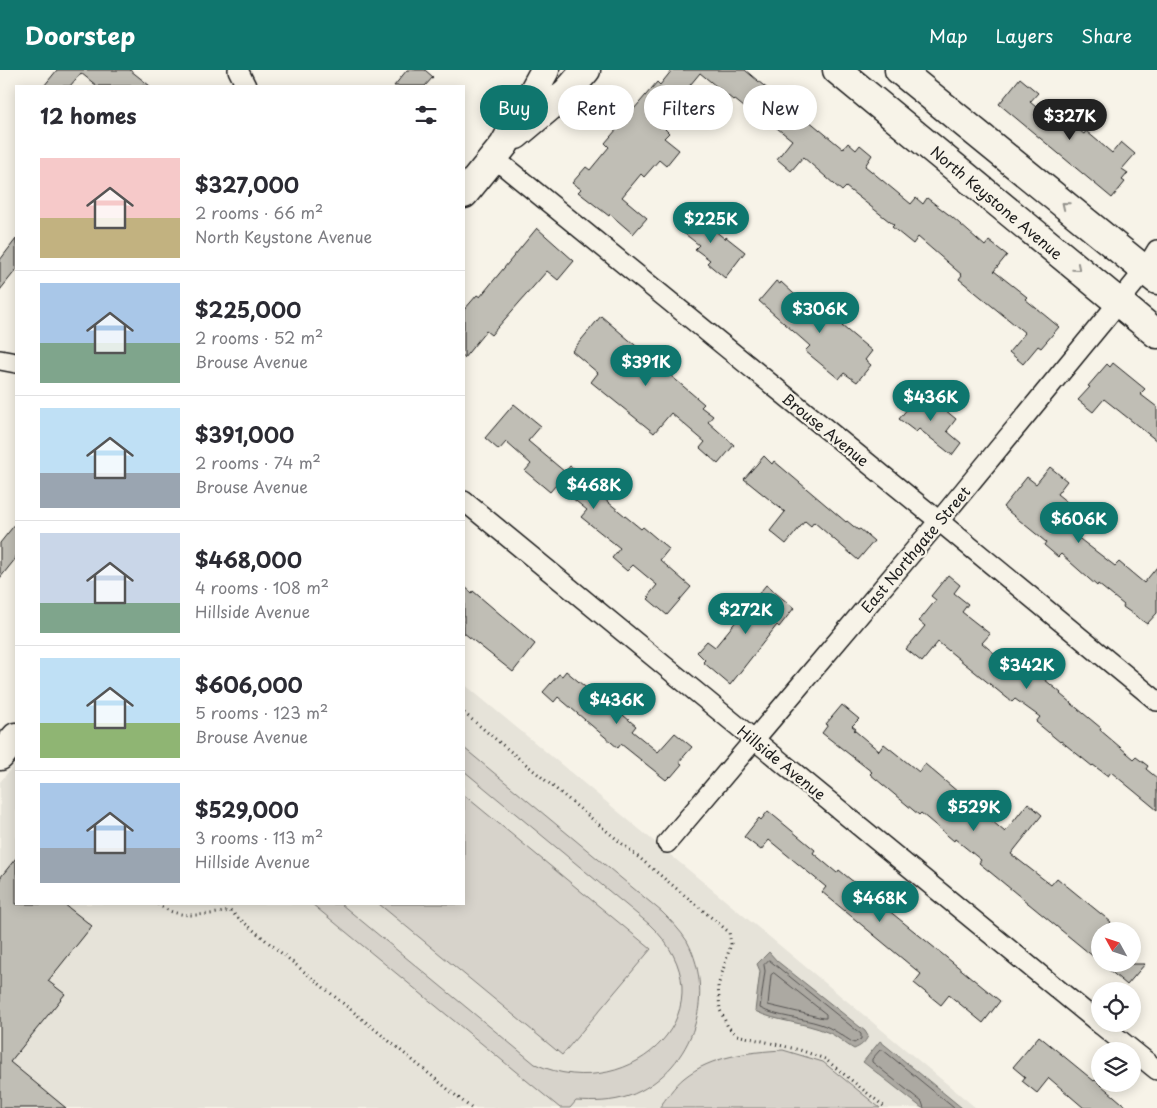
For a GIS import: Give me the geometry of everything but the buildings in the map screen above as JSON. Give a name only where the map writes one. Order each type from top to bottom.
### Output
[{"type":"main road","points":[[499,152],[545,70]]},
{"type":"main road","points":[[465,193],[499,152],[567,92],[586,70]]},
{"type":"main road","name":"North Keystone Avenue","points":[[837,70],[1157,334]]},
{"type":"main road","points":[[899,70],[1153,267]]},
{"type":"main road","points":[[0,756],[15,738]]},
{"type":"street","points":[[238,70],[246,85]]},
{"type":"street","name":"Brouse Avenue","points":[[499,152],[1157,702]]},
{"type":"street","name":"East Northgate Street","points":[[667,843],[939,521],[1119,302],[1153,267]]},
{"type":"street","points":[[0,360],[15,363]]},
{"type":"street","name":"Hillside Avenue","points":[[465,502],[1091,1017]]},
{"type":"street","name":"Hillside Avenue","points":[[1110,1032],[1157,1070]]},
{"type":"path","points":[[465,714],[729,932],[731,944],[718,986],[720,1010],[728,1027],[736,1035],[800,1050],[825,1059],[886,1108]]},
{"type":"path","points":[[159,905],[179,914],[230,911],[471,1108]]},
{"type":"shaded area","points":[[465,685],[976,1108],[0,1108],[0,782],[15,764],[15,905],[465,905]]},
{"type":"shaded area","points":[[465,749],[662,912],[687,941],[696,963],[700,986],[698,1009],[692,1032],[682,1052],[668,1070],[650,1085],[629,1096],[603,1101],[576,1101],[570,1108],[560,1108],[313,905],[342,905],[535,1064],[572,1074],[607,1072],[638,1060],[662,1041],[678,1015],[682,986],[673,955],[649,924],[465,772]]},
{"type":"shaded area","points":[[465,796],[651,949],[562,1055],[380,905],[465,905]]},
{"type":"shaded area","points":[[783,1050],[823,1062],[880,1108],[659,1108],[680,1081],[706,1065],[731,1056]]},
{"type":"water","points":[[769,952],[777,961],[865,1031],[868,1036],[864,1042],[854,1049],[827,1032],[772,1018],[755,1011],[760,971],[757,964]]},
{"type":"water","points":[[880,1041],[962,1108],[922,1108],[863,1062]]}]
